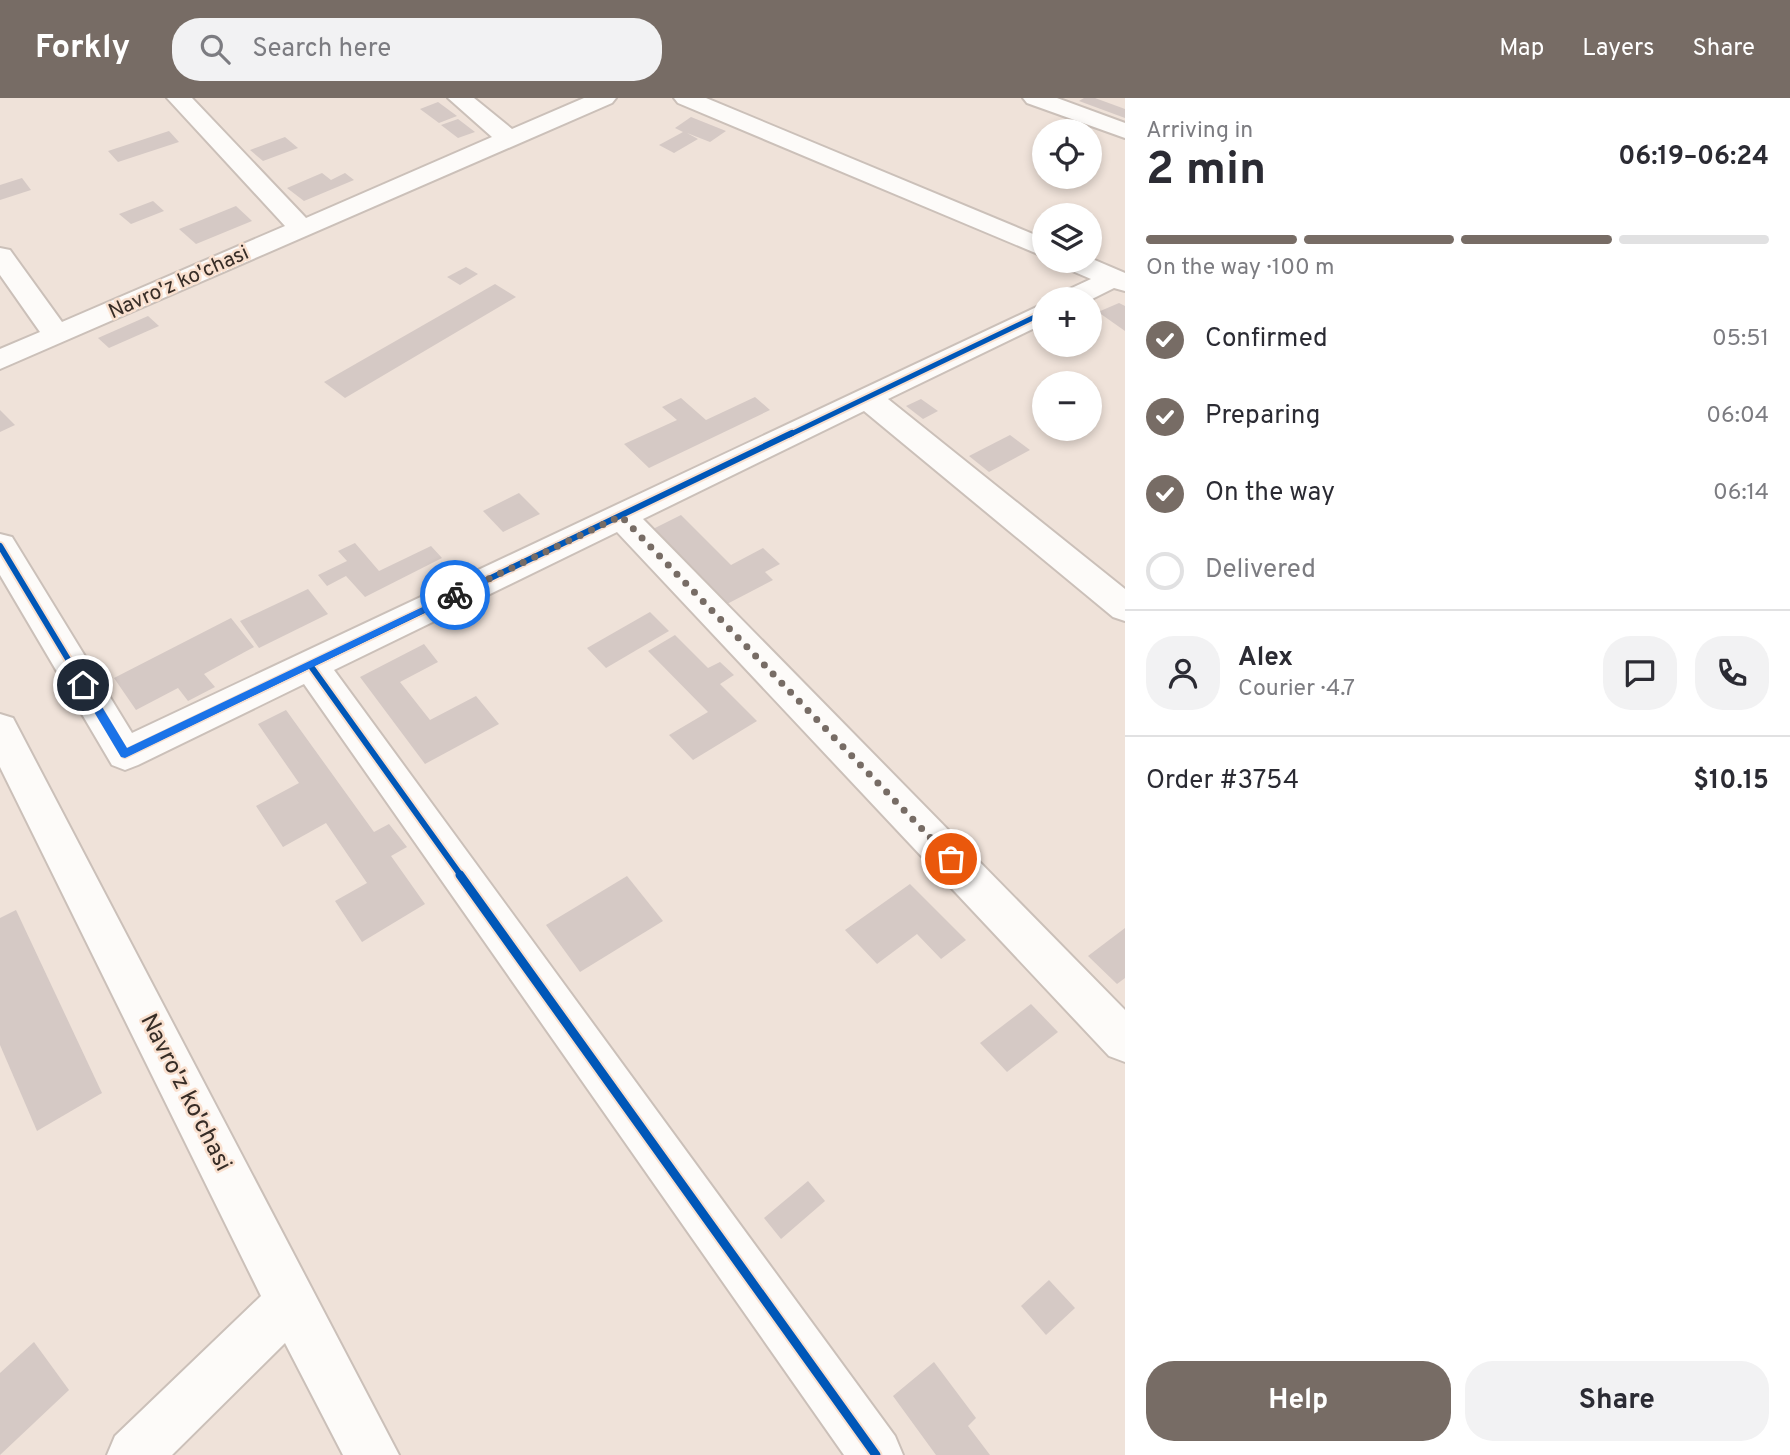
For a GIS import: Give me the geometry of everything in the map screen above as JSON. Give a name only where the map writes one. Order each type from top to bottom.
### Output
[{"type":"street","points":[[178,98],[302,229]]},
{"type":"street","points":[[460,98],[509,139]]},
{"type":"street","name":"Navro'z ko'chasi","points":[[0,360],[604,98]]},
{"type":"street","points":[[686,98],[1032,244]]},
{"type":"street","points":[[1035,98],[1125,131]]},
{"type":"street","points":[[0,256],[57,336]]},
{"type":"street","points":[[1102,273],[1120,280]]},
{"type":"street","points":[[1102,287],[1120,280]]},
{"type":"street","points":[[0,546],[125,754],[1032,318]]},
{"type":"street","points":[[866,397],[1125,608]]},
{"type":"street","points":[[621,516],[1125,1041]]},
{"type":"street","points":[[310,665],[876,1455]]},
{"type":"street","name":"Navro'z ko'chasi","points":[[0,729],[291,1302],[372,1455]]},
{"type":"street","points":[[134,1455],[291,1302]]},
{"type":"building","points":[[1095,98],[1125,109],[1125,118],[1079,101]]},
{"type":"building","points":[[438,102],[457,116],[439,123],[420,109]]},
{"type":"building","points":[[691,117],[726,131],[710,142],[687,133],[698,139],[674,153],[659,145],[683,132],[675,128]]},
{"type":"building","points":[[458,119],[475,132],[458,138],[441,125]]},
{"type":"building","points":[[169,131],[179,142],[118,162],[108,151]]},
{"type":"building","points":[[285,137],[298,148],[263,161],[250,150]]},
{"type":"building","points":[[322,173],[331,180],[345,173],[354,180],[304,201],[287,188]]},
{"type":"building","points":[[22,178],[31,190],[0,200],[0,185]]},
{"type":"building","points":[[153,201],[164,211],[131,224],[119,214]]},
{"type":"building","points":[[236,206],[252,221],[196,244],[179,229]]},
{"type":"building","points":[[466,267],[478,274],[460,285],[447,277]]},
{"type":"building","points":[[495,284],[516,297],[345,398],[324,382]]},
{"type":"building","points":[[1119,303],[1125,306],[1125,331],[1102,315],[1102,310]]},
{"type":"building","points":[[148,316],[159,326],[109,348],[98,338]]},
{"type":"building","points":[[755,397],[770,410],[649,468],[624,444],[677,420],[662,407],[681,398],[706,420]]},
{"type":"building","points":[[921,399],[938,411],[923,419],[906,406]]},
{"type":"building","points":[[0,410],[15,425],[0,432]]},
{"type":"building","points":[[1010,435],[1030,450],[989,472],[969,456]]},
{"type":"building","points":[[519,493],[540,514],[503,532],[483,511]]},
{"type":"building","points":[[681,515],[731,565],[763,548],[780,564],[765,572],[773,580],[727,604],[653,529]]},
{"type":"building","points":[[355,543],[379,571],[431,546],[442,558],[365,597],[346,576],[327,586],[318,575],[347,561],[338,551]]},
{"type":"building","points":[[308,589],[328,614],[259,648],[240,621]]},
{"type":"building","points":[[650,612],[669,631],[606,668],[587,648]]},
{"type":"building","points":[[231,618],[254,647],[204,674],[215,687],[188,701],[178,688],[136,710],[114,678]]},
{"type":"building","points":[[675,635],[708,668],[720,662],[734,675],[720,684],[757,721],[693,760],[669,735],[708,712],[648,651]]},
{"type":"building","points":[[424,644],[438,662],[400,682],[430,720],[476,696],[499,724],[425,764],[360,677]]},
{"type":"building","points":[[286,710],[374,832],[389,824],[407,847],[391,856],[425,904],[362,942],[335,901],[367,883],[326,823],[283,847],[256,806],[299,783],[258,724]]},
{"type":"building","points":[[627,876],[663,921],[580,972],[546,925]]},
{"type":"building","points":[[910,884],[966,940],[941,959],[917,934],[877,964],[845,930]]},
{"type":"building","points":[[16,910],[102,1093],[37,1131],[0,1045],[0,918]]},
{"type":"building","points":[[1125,928],[1125,978],[1117,984],[1088,956]]},
{"type":"building","points":[[1031,1004],[1058,1032],[1007,1072],[980,1043]]},
{"type":"building","points":[[808,1181],[825,1201],[781,1239],[764,1218]]},
{"type":"building","points":[[1049,1280],[1075,1308],[1046,1335],[1021,1306]]},
{"type":"building","points":[[34,1342],[69,1390],[0,1455],[0,1373]]},
{"type":"building","points":[[934,1362],[976,1418],[968,1426],[990,1455],[936,1455],[893,1396]]},
{"type":"cycle path","points":[[0,546],[125,754],[1032,318]]},
{"type":"cycle path","points":[[310,665],[876,1455]]},
{"type":"way so far","points":[[455,595],[621,516],[951,859]]},
{"type":"route","points":[[83,685],[125,754],[455,595]]}]
